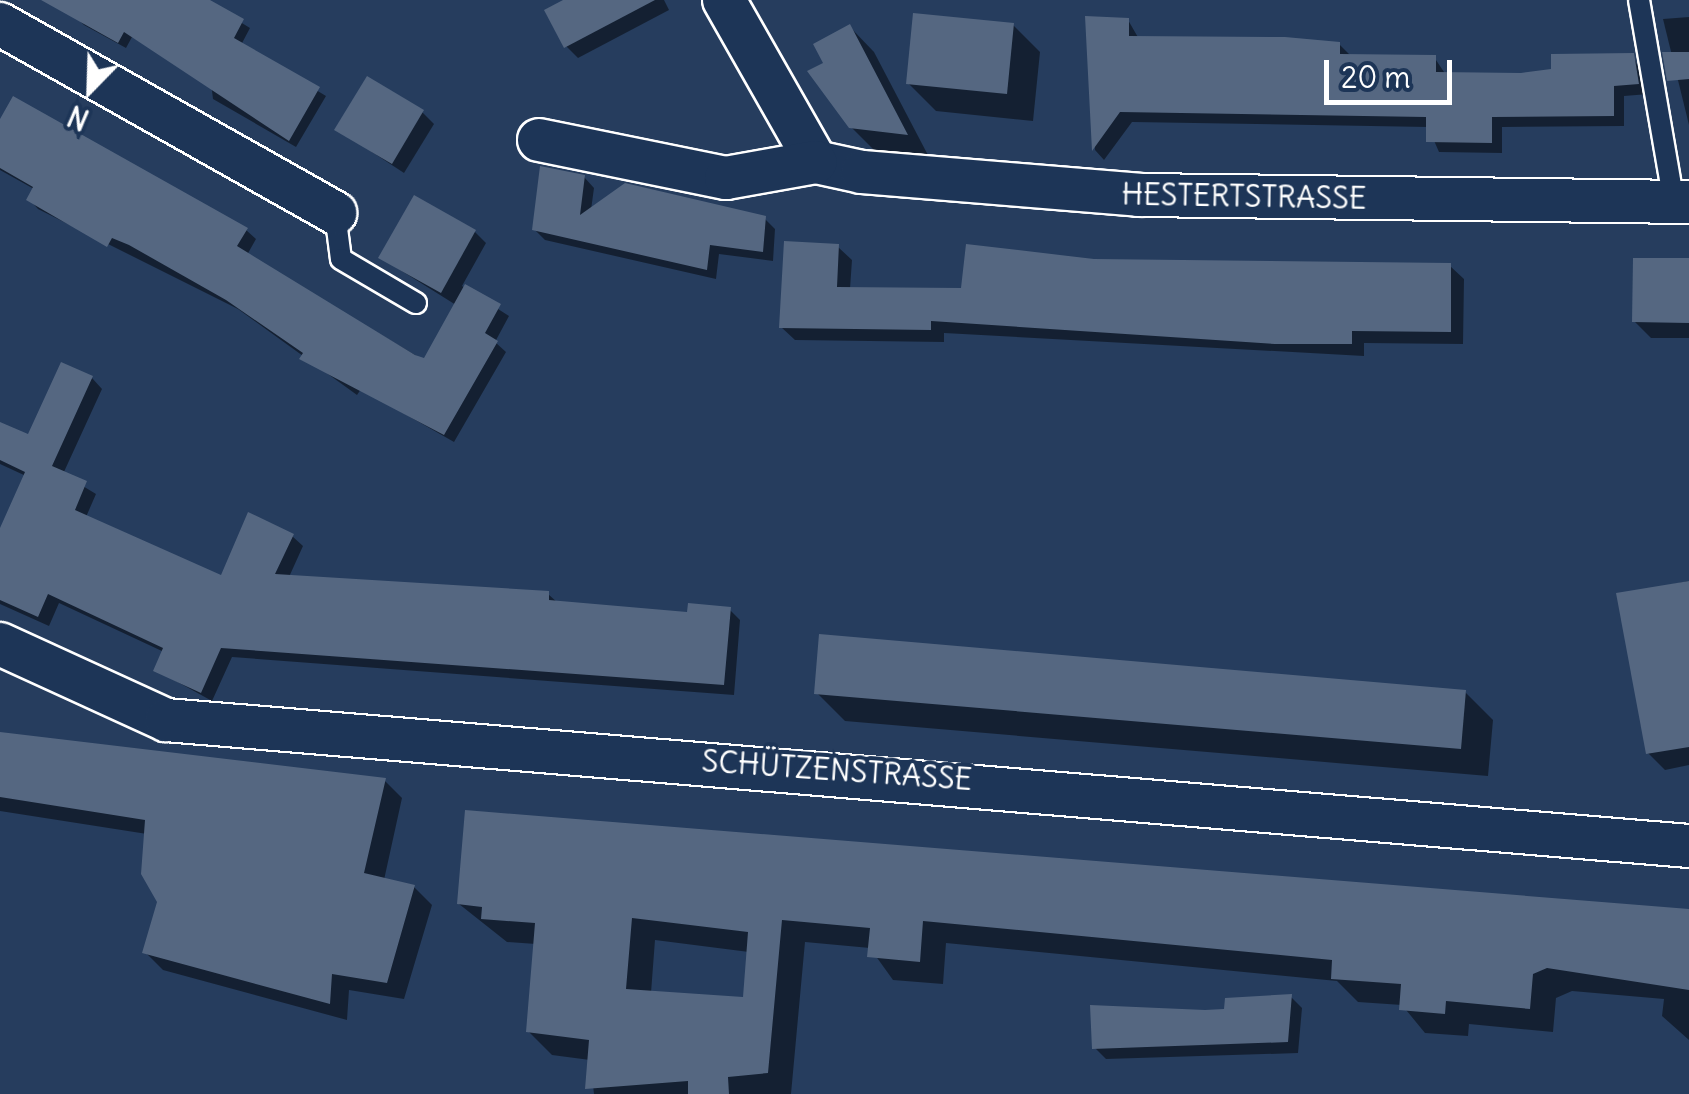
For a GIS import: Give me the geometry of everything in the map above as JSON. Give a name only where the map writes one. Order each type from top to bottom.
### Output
[{"type":"street","points":[[724,0],[816,162]]},
{"type":"street","points":[[0,24],[335,213]]},
{"type":"street","name":"HESTERTSTRASSE","points":[[539,140],[726,178],[816,162],[1139,195],[1682,203]]},
{"type":"street","name":"SCHÜTZENSTRASSE","points":[[0,644],[166,720],[1689,846]]},
{"type":"lane","name":"HESTERTSTRASSE","points":[[1638,0],[1682,203]]},
{"type":"lane","points":[[335,213],[341,259],[416,302]]},
{"type":"building","points":[[41,0],[210,0],[244,19],[234,38],[320,87],[289,141],[124,32],[118,43]]},
{"type":"building","points":[[563,0],[655,0],[564,48],[544,10]]},
{"type":"building","points":[[913,13],[1014,23],[1007,94],[906,84]]},
{"type":"building","points":[[1085,16],[1129,18],[1129,36],[1285,37],[1340,42],[1340,54],[1436,55],[1436,72],[1521,73],[1551,69],[1551,54],[1634,53],[1639,84],[1614,86],[1614,116],[1492,117],[1492,143],[1426,142],[1426,117],[1120,112],[1092,151]]},
{"type":"building","points":[[850,24],[908,135],[849,128],[807,71],[823,63],[813,44]]},
{"type":"building","points":[[1662,52],[1689,52],[1689,79],[1667,81]]},
{"type":"building","points":[[367,76],[424,110],[392,164],[334,130]]},
{"type":"building","points":[[13,96],[248,228],[237,246],[415,355],[424,358],[465,284],[501,304],[485,333],[498,341],[444,435],[299,359],[303,353],[226,300],[129,245],[112,238],[107,247],[26,200],[33,187],[0,168],[0,119]]},
{"type":"building","points":[[540,166],[585,175],[580,215],[625,183],[766,216],[763,252],[710,245],[707,270],[532,230]]},
{"type":"building","points":[[414,195],[476,230],[441,293],[378,258]]},
{"type":"building","points":[[784,241],[839,244],[837,287],[961,288],[966,244],[1094,259],[1451,263],[1451,332],[1352,331],[1352,344],[1275,344],[931,321],[931,330],[779,328]]},
{"type":"building","points":[[1633,258],[1689,258],[1689,323],[1632,322]]},
{"type":"building","points":[[61,362],[93,376],[52,466],[87,481],[75,510],[221,575],[248,512],[294,534],[275,574],[549,591],[549,600],[687,612],[688,603],[731,607],[724,685],[221,648],[201,693],[153,671],[163,648],[48,594],[38,617],[0,600],[0,528],[25,472],[0,460],[0,422],[28,434]]},
{"type":"building","points":[[1689,581],[1689,747],[1646,754],[1616,593]]},
{"type":"building","points":[[819,634],[1466,690],[1461,749],[814,694]]},
{"type":"building","points":[[0,732],[386,778],[364,873],[415,885],[387,983],[332,974],[330,1004],[142,953],[157,902],[141,874],[145,820],[0,797]]},
{"type":"building","points":[[465,810],[1689,909],[1689,990],[1547,968],[1533,974],[1530,1009],[1446,1001],[1445,1014],[1399,1010],[1401,984],[1331,979],[1332,960],[923,921],[920,962],[867,957],[870,928],[782,920],[768,1073],[728,1077],[729,1094],[688,1094],[688,1081],[585,1089],[589,1040],[526,1032],[535,923],[481,919],[482,907],[457,904]],"holes":[[[632,918],[748,932],[743,997],[626,989]]]},
{"type":"building","points":[[1292,994],[1288,1042],[1092,1049],[1090,1005],[1224,1009],[1225,998]]}]
